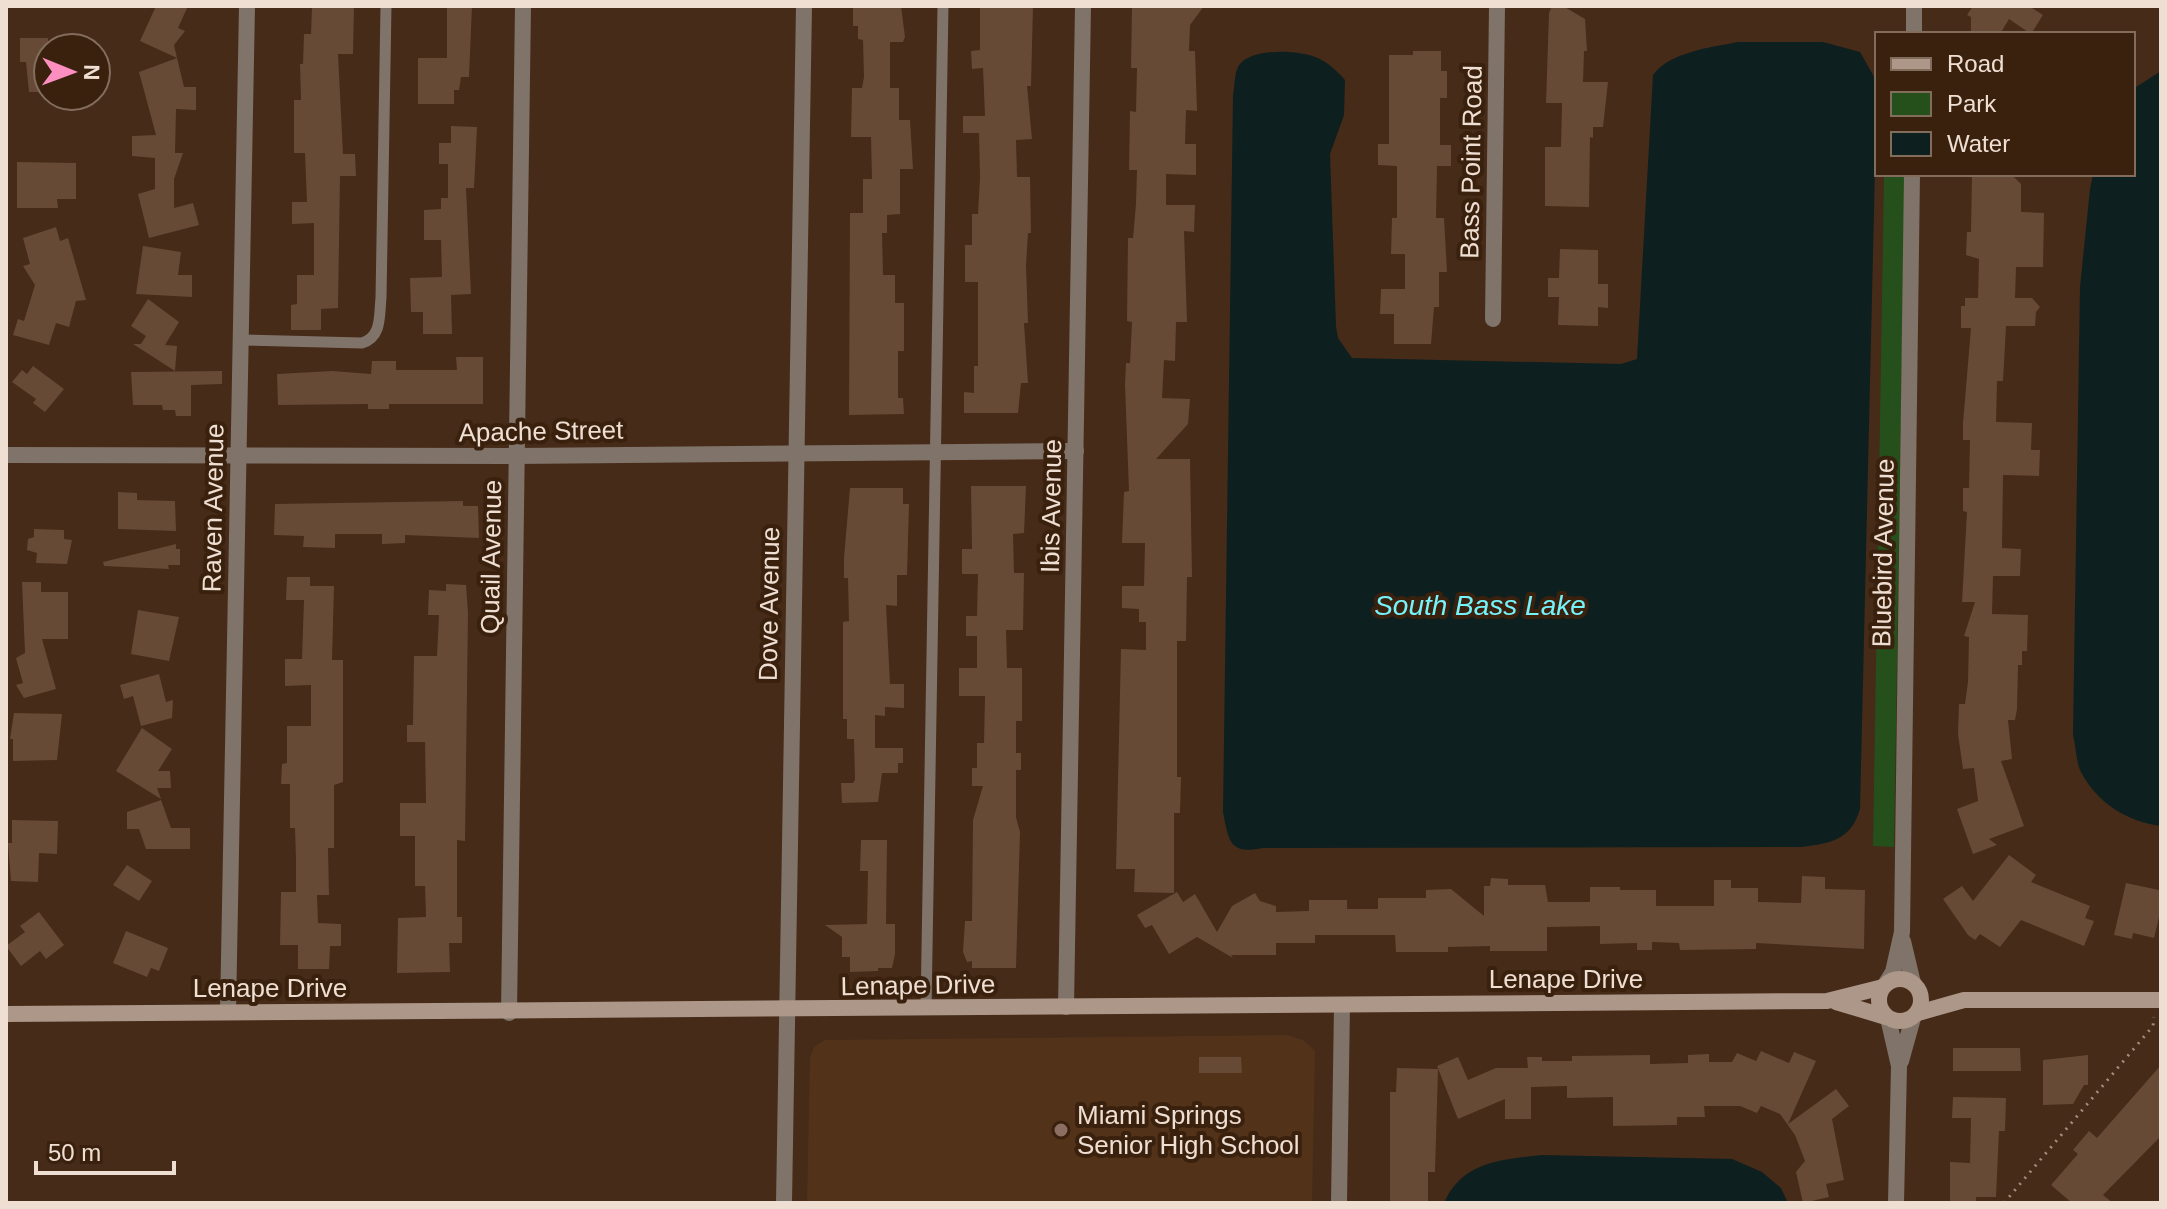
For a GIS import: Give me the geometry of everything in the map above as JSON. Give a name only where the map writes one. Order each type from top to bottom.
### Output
[{"type":"street","name":"Raven Avenue","points":[[228,1011],[247,6]]},
{"type":"street","name":"Quail Avenue","points":[[509,1013],[523,6]]},
{"type":"street","name":"Dove Avenue","points":[[784,1203],[804,6]]},
{"type":"street","name":"Ibis Avenue","points":[[1066,1007],[1083,6]]},
{"type":"street","name":"Bass Point Road","points":[[1493,319],[1497,6]]},
{"type":"street","points":[[1914,6],[1914,32]]},
{"type":"street","name":"Bluebird Avenue","points":[[1884,986],[1893,972],[1902,932],[1912,176]]},
{"type":"street","name":"Apache Street","points":[[6,455],[516,456],[795,451],[1076,451]]},
{"type":"street","name":"Bluebird Avenue","points":[[1902,932],[1916,986]]},
{"type":"street","points":[[1896,1203],[1899,1066],[1887,1018],[1878,1001],[1884,986],[1901,979],[1961,1000],[2159,1000]]},
{"type":"street","name":"Lenape Drive","points":[[6,1014],[228,1011],[509,1013],[1831,1001],[1884,986]]},
{"type":"street","points":[[1899,1066],[1922,1000],[1916,986]]},
{"type":"street","points":[[1887,1018],[1900,1022],[1961,1000]]},
{"type":"street","name":"Lenape Drive","points":[[1831,1001],[1887,1018]]},
{"type":"street","points":[[1339,1203],[1342,1005]]},
{"type":"lane","points":[[241,340],[362,343],[372,340],[377,332],[381,298],[386,6]]},
{"type":"lane","points":[[926,1009],[943,6]]},
{"type":"path","points":[[2004,1203],[2153,1026],[2159,1000]]},
{"type":"shaded area","name":"Miami Springs Senior High School","points":[[1287,1035],[1303,1040],[1315,1051],[1312,1203],[807,1203],[810,1058],[814,1047],[825,1040]]},
{"type":"green space","points":[[1884,176],[1905,176],[1894,847],[1873,846]]},
{"type":"water","name":"South Bass Lake","points":[[1738,42],[1823,42],[1860,52],[1875,78],[1860,809],[1856,819],[1838,838],[1802,847],[1252,850],[1237,847],[1229,838],[1223,812],[1233,95],[1238,67],[1255,55],[1298,53],[1324,61],[1345,80],[1344,115],[1330,154],[1336,326],[1338,338],[1352,358],[1621,364],[1637,359],[1653,75],[1670,61],[1704,49]]},
{"type":"water","points":[[2161,71],[2161,826],[2125,815],[2096,793],[2079,768],[2073,735],[2080,287],[2093,176],[2135,176],[2135,88]]},
{"type":"water","points":[[1542,1155],[1732,1159],[1762,1172],[1781,1188],[1788,1203],[1444,1203],[1462,1178],[1485,1165]]},
{"type":"building","points":[[156,6],[188,6],[178,28],[185,31],[174,45],[177,58],[140,41]]},
{"type":"building","points":[[312,6],[354,6],[353,54],[338,54],[343,154],[355,154],[356,176],[340,176],[338,308],[321,309],[321,330],[291,330],[291,305],[297,304],[297,275],[314,275],[314,223],[292,224],[292,202],[307,202],[305,153],[294,153],[294,100],[301,100],[300,64],[303,64],[304,34],[311,34]]},
{"type":"building","points":[[447,6],[472,6],[469,77],[461,77],[459,90],[454,90],[454,104],[418,104],[418,58],[447,58]]},
{"type":"building","points":[[853,6],[901,6],[905,37],[903,42],[890,42],[890,88],[899,88],[899,120],[910,120],[913,169],[900,169],[900,214],[887,215],[887,233],[882,233],[883,275],[895,275],[895,303],[904,303],[904,351],[898,351],[898,398],[903,398],[904,414],[849,415],[850,213],[863,213],[863,179],[872,179],[871,137],[851,137],[852,88],[862,88],[864,77],[863,40],[858,39],[858,26],[853,26]]},
{"type":"building","points":[[980,6],[1033,6],[1031,86],[1027,86],[1032,139],[1016,140],[1017,177],[1030,177],[1031,233],[1028,233],[1026,265],[1028,323],[1024,323],[1028,383],[1021,383],[1018,413],[964,413],[964,392],[974,393],[974,366],[978,366],[978,282],[965,282],[965,245],[972,245],[972,214],[978,214],[980,178],[979,133],[963,133],[963,116],[985,116],[983,68],[972,69],[971,51],[980,50]]},
{"type":"building","points":[[1132,6],[1204,6],[1190,25],[1189,51],[1195,51],[1197,111],[1186,110],[1185,144],[1196,144],[1196,175],[1166,174],[1166,205],[1195,205],[1194,232],[1184,231],[1187,322],[1176,322],[1175,361],[1164,360],[1162,398],[1190,399],[1188,424],[1156,459],[1190,459],[1192,577],[1187,577],[1186,641],[1177,641],[1177,777],[1181,777],[1180,813],[1174,813],[1174,893],[1134,892],[1135,869],[1116,869],[1121,649],[1146,650],[1146,622],[1139,622],[1139,609],[1122,608],[1122,586],[1144,586],[1145,543],[1122,543],[1124,492],[1129,491],[1125,385],[1126,363],[1130,363],[1132,322],[1127,321],[1128,238],[1133,238],[1137,170],[1129,170],[1130,111],[1136,112],[1137,68],[1131,68]]},
{"type":"building","points":[[1552,6],[1563,6],[1585,19],[1587,51],[1584,51],[1583,82],[1608,82],[1603,127],[1593,127],[1593,138],[1590,137],[1589,207],[1545,206],[1545,147],[1561,147],[1562,103],[1546,103],[1549,13]]},
{"type":"building","points":[[1973,6],[2029,6],[2043,15],[2032,32],[2009,19],[2001,32],[1971,32],[1971,17],[1967,15]]},
{"type":"building","points":[[20,38],[32,38],[32,92],[29,92],[26,62],[20,62]]},
{"type":"building","points":[[1413,51],[1441,51],[1441,71],[1447,71],[1447,98],[1440,98],[1440,145],[1451,145],[1451,166],[1437,166],[1436,218],[1444,218],[1447,272],[1439,272],[1439,307],[1434,307],[1431,344],[1394,344],[1394,314],[1380,314],[1381,289],[1405,289],[1405,254],[1391,254],[1392,218],[1397,218],[1397,166],[1378,165],[1378,144],[1389,144],[1389,55],[1413,55]]},
{"type":"building","points":[[177,58],[184,87],[196,87],[196,110],[176,109],[175,153],[183,153],[174,179],[174,208],[193,203],[199,225],[149,238],[138,194],[155,189],[155,158],[132,156],[132,136],[156,135],[139,72]]},
{"type":"building","points":[[451,126],[477,127],[474,188],[466,188],[471,294],[451,295],[452,334],[423,334],[423,312],[411,312],[410,278],[442,277],[441,240],[424,240],[424,210],[441,209],[441,198],[448,198],[448,164],[439,164],[439,143],[451,143]]},
{"type":"building","points":[[17,162],[76,163],[76,199],[57,199],[58,208],[17,208]]},
{"type":"building","points":[[1972,176],[2013,176],[2021,184],[2021,212],[2044,213],[2043,267],[2016,267],[2015,298],[2032,298],[2040,307],[2036,312],[2035,326],[2006,326],[2003,381],[1997,381],[1996,422],[2032,423],[2031,450],[2040,450],[2039,476],[2003,475],[2002,548],[2021,549],[2020,576],[1993,576],[1992,614],[2028,615],[2027,651],[2022,651],[2022,665],[2018,665],[2015,720],[2008,720],[2012,759],[2001,761],[2024,826],[1989,839],[1997,845],[1973,854],[1957,809],[1978,801],[1974,768],[1963,769],[1958,734],[1959,704],[1965,704],[1968,682],[1969,637],[1964,636],[1975,602],[1962,602],[1967,512],[1963,511],[1963,488],[1969,488],[1970,440],[1963,440],[1963,423],[1971,328],[1961,328],[1961,306],[1965,306],[1965,298],[1978,298],[1979,259],[1966,255],[1967,232],[1971,232]]},
{"type":"building","points":[[56,227],[60,241],[68,238],[86,300],[76,301],[69,327],[56,323],[49,345],[13,335],[18,319],[24,321],[35,285],[23,266],[30,264],[23,238]]},
{"type":"building","points":[[143,246],[181,252],[178,275],[192,275],[192,297],[136,294]]},
{"type":"building","points":[[1560,249],[1598,250],[1598,284],[1608,284],[1608,308],[1598,307],[1598,326],[1558,325],[1559,297],[1548,297],[1548,278],[1559,278]]},
{"type":"building","points":[[148,299],[179,322],[165,345],[177,346],[175,371],[133,344],[141,344],[146,336],[131,326]]},
{"type":"building","points":[[456,357],[483,357],[483,404],[389,404],[389,409],[368,409],[368,404],[278,405],[277,374],[332,371],[371,374],[372,361],[396,361],[396,370],[457,370]]},
{"type":"building","points":[[33,366],[64,389],[45,412],[33,403],[36,399],[12,382],[22,370],[27,374]]},
{"type":"building","points":[[222,371],[222,384],[191,385],[191,416],[176,416],[175,410],[163,410],[162,405],[133,405],[131,372]]},
{"type":"building","points":[[971,486],[1026,486],[1024,533],[1013,534],[1014,573],[1024,573],[1023,630],[1006,630],[1007,668],[1022,668],[1022,721],[1016,721],[1016,753],[1021,753],[1021,770],[1016,770],[1016,817],[1020,832],[1016,968],[972,968],[972,961],[967,962],[963,952],[965,921],[972,921],[973,820],[983,786],[972,786],[972,768],[977,768],[977,743],[984,743],[985,696],[959,696],[959,668],[977,668],[977,636],[966,636],[966,616],[977,616],[978,574],[962,574],[962,549],[972,549]]},
{"type":"building","points":[[850,488],[903,488],[903,504],[909,504],[907,575],[897,575],[897,606],[886,605],[890,684],[904,684],[904,708],[885,707],[885,716],[875,715],[875,748],[903,748],[903,763],[898,763],[898,773],[882,773],[878,802],[842,803],[841,783],[853,783],[855,780],[854,739],[847,739],[847,719],[843,719],[843,622],[849,621],[848,578],[844,578],[844,558]]},
{"type":"building","points":[[118,492],[137,493],[137,500],[175,501],[176,531],[118,529]]},
{"type":"building","points":[[463,501],[463,506],[478,506],[479,538],[405,535],[405,543],[382,544],[382,534],[335,534],[335,548],[303,547],[304,536],[274,535],[275,504]]},
{"type":"building","points":[[34,529],[64,530],[64,539],[72,540],[67,564],[36,563],[37,553],[27,550],[28,539],[34,537]]},
{"type":"building","points":[[176,544],[176,549],[180,549],[180,565],[168,565],[169,569],[104,566],[103,562]]},
{"type":"building","points":[[287,577],[310,577],[310,586],[334,586],[332,660],[343,660],[343,782],[334,785],[334,848],[328,848],[329,895],[317,895],[318,923],[341,924],[341,946],[330,946],[329,969],[298,969],[298,945],[280,945],[281,892],[296,892],[295,828],[290,828],[290,784],[281,784],[282,764],[287,763],[287,726],[311,726],[311,685],[285,686],[285,659],[302,659],[304,600],[286,600]]},
{"type":"building","points":[[22,582],[41,582],[41,592],[68,592],[68,639],[42,639],[56,689],[24,698],[16,685],[23,683],[16,658],[25,653]]},
{"type":"building","points":[[446,584],[466,585],[468,613],[465,841],[457,840],[457,917],[462,917],[462,943],[449,943],[450,972],[397,973],[398,918],[426,917],[425,886],[415,886],[415,836],[400,836],[400,803],[426,803],[425,742],[407,742],[407,725],[413,725],[414,656],[437,656],[439,615],[428,615],[429,590],[446,591]]},
{"type":"building","points":[[138,610],[179,617],[169,661],[131,654]]},
{"type":"building","points":[[159,674],[166,702],[173,700],[172,718],[141,726],[133,696],[124,699],[120,685]]},
{"type":"building","points":[[14,713],[62,714],[57,760],[13,761],[13,739],[10,739]]},
{"type":"building","points":[[142,728],[172,749],[158,771],[170,771],[171,788],[157,788],[161,799],[116,771]]},
{"type":"building","points":[[161,800],[171,828],[190,828],[190,849],[146,849],[139,829],[127,829],[127,812]]},
{"type":"building","points":[[12,820],[58,821],[57,854],[39,853],[38,882],[11,881],[8,843],[12,843]]},
{"type":"building","points":[[861,840],[887,840],[886,924],[895,924],[895,954],[892,968],[850,972],[850,957],[842,957],[842,937],[825,925],[867,924],[868,871],[860,871]]},
{"type":"building","points":[[2009,855],[2036,875],[2031,882],[2090,906],[2085,918],[2094,921],[2084,946],[2021,920],[2000,947],[1980,934],[1975,940],[1968,935],[1943,899],[1962,886],[1973,901]]},
{"type":"building","points":[[127,865],[152,881],[139,901],[113,885]]},
{"type":"building","points":[[1802,876],[1825,877],[1825,889],[1865,890],[1864,949],[1756,943],[1756,949],[1680,950],[1679,943],[1652,942],[1652,950],[1637,950],[1637,943],[1600,944],[1600,926],[1547,927],[1547,951],[1490,951],[1490,946],[1448,947],[1448,952],[1396,952],[1395,935],[1315,935],[1315,943],[1276,943],[1276,955],[1231,955],[1233,958],[1197,937],[1169,954],[1152,925],[1145,928],[1137,915],[1177,892],[1183,902],[1195,894],[1217,932],[1232,906],[1255,893],[1260,901],[1276,906],[1276,912],[1309,911],[1309,900],[1347,900],[1347,909],[1378,909],[1378,898],[1426,898],[1426,890],[1451,889],[1484,916],[1484,886],[1490,886],[1491,878],[1508,879],[1508,885],[1545,885],[1548,902],[1590,902],[1590,887],[1620,887],[1620,890],[1656,890],[1656,906],[1714,906],[1714,880],[1731,880],[1731,888],[1758,888],[1758,902],[1801,903]]},
{"type":"building","points":[[2126,883],[2159,890],[2161,909],[2154,938],[2133,933],[2132,939],[2114,935]]},
{"type":"building","points":[[39,912],[64,945],[46,959],[40,951],[21,966],[6,946],[25,932],[20,926]]},
{"type":"building","points":[[126,931],[168,948],[159,971],[151,968],[147,977],[113,963]]},
{"type":"building","points":[[1953,1048],[2020,1048],[2021,1071],[1953,1071]]},
{"type":"building","points":[[1761,1051],[1789,1063],[1794,1052],[1816,1061],[1788,1124],[1836,1089],[1849,1106],[1832,1119],[1844,1180],[1826,1184],[1829,1197],[1803,1203],[1796,1172],[1805,1161],[1795,1135],[1780,1114],[1761,1106],[1757,1113],[1740,1106],[1704,1106],[1705,1117],[1677,1117],[1677,1125],[1613,1126],[1613,1097],[1567,1098],[1567,1086],[1531,1087],[1531,1119],[1505,1119],[1505,1099],[1458,1119],[1437,1066],[1458,1057],[1468,1080],[1496,1068],[1528,1068],[1527,1057],[1542,1057],[1542,1061],[1572,1061],[1572,1056],[1650,1055],[1650,1064],[1688,1063],[1688,1055],[1709,1054],[1709,1062],[1732,1062],[1737,1053],[1756,1061]]},
{"type":"building","points":[[2088,1055],[2088,1085],[2084,1085],[2073,1104],[2043,1105],[2043,1060]]},
{"type":"building","points":[[1199,1057],[1241,1057],[1242,1073],[1199,1073]]},
{"type":"building","points":[[2161,1065],[2161,1136],[2103,1195],[2113,1203],[2072,1203],[2051,1185],[2078,1154],[2073,1150],[2089,1131],[2097,1138]]},
{"type":"building","points":[[1397,1068],[1438,1069],[1435,1172],[1428,1172],[1428,1203],[1390,1203],[1390,1092],[1396,1092]]},
{"type":"building","points":[[1953,1097],[2006,1098],[2005,1131],[1999,1131],[1996,1197],[1976,1197],[1976,1203],[1950,1203],[1950,1162],[1970,1163],[1971,1118],[1952,1118]]},
{"type":"place","name":"Miami Springs Senior High School","points":[[1061,1130]]}]
